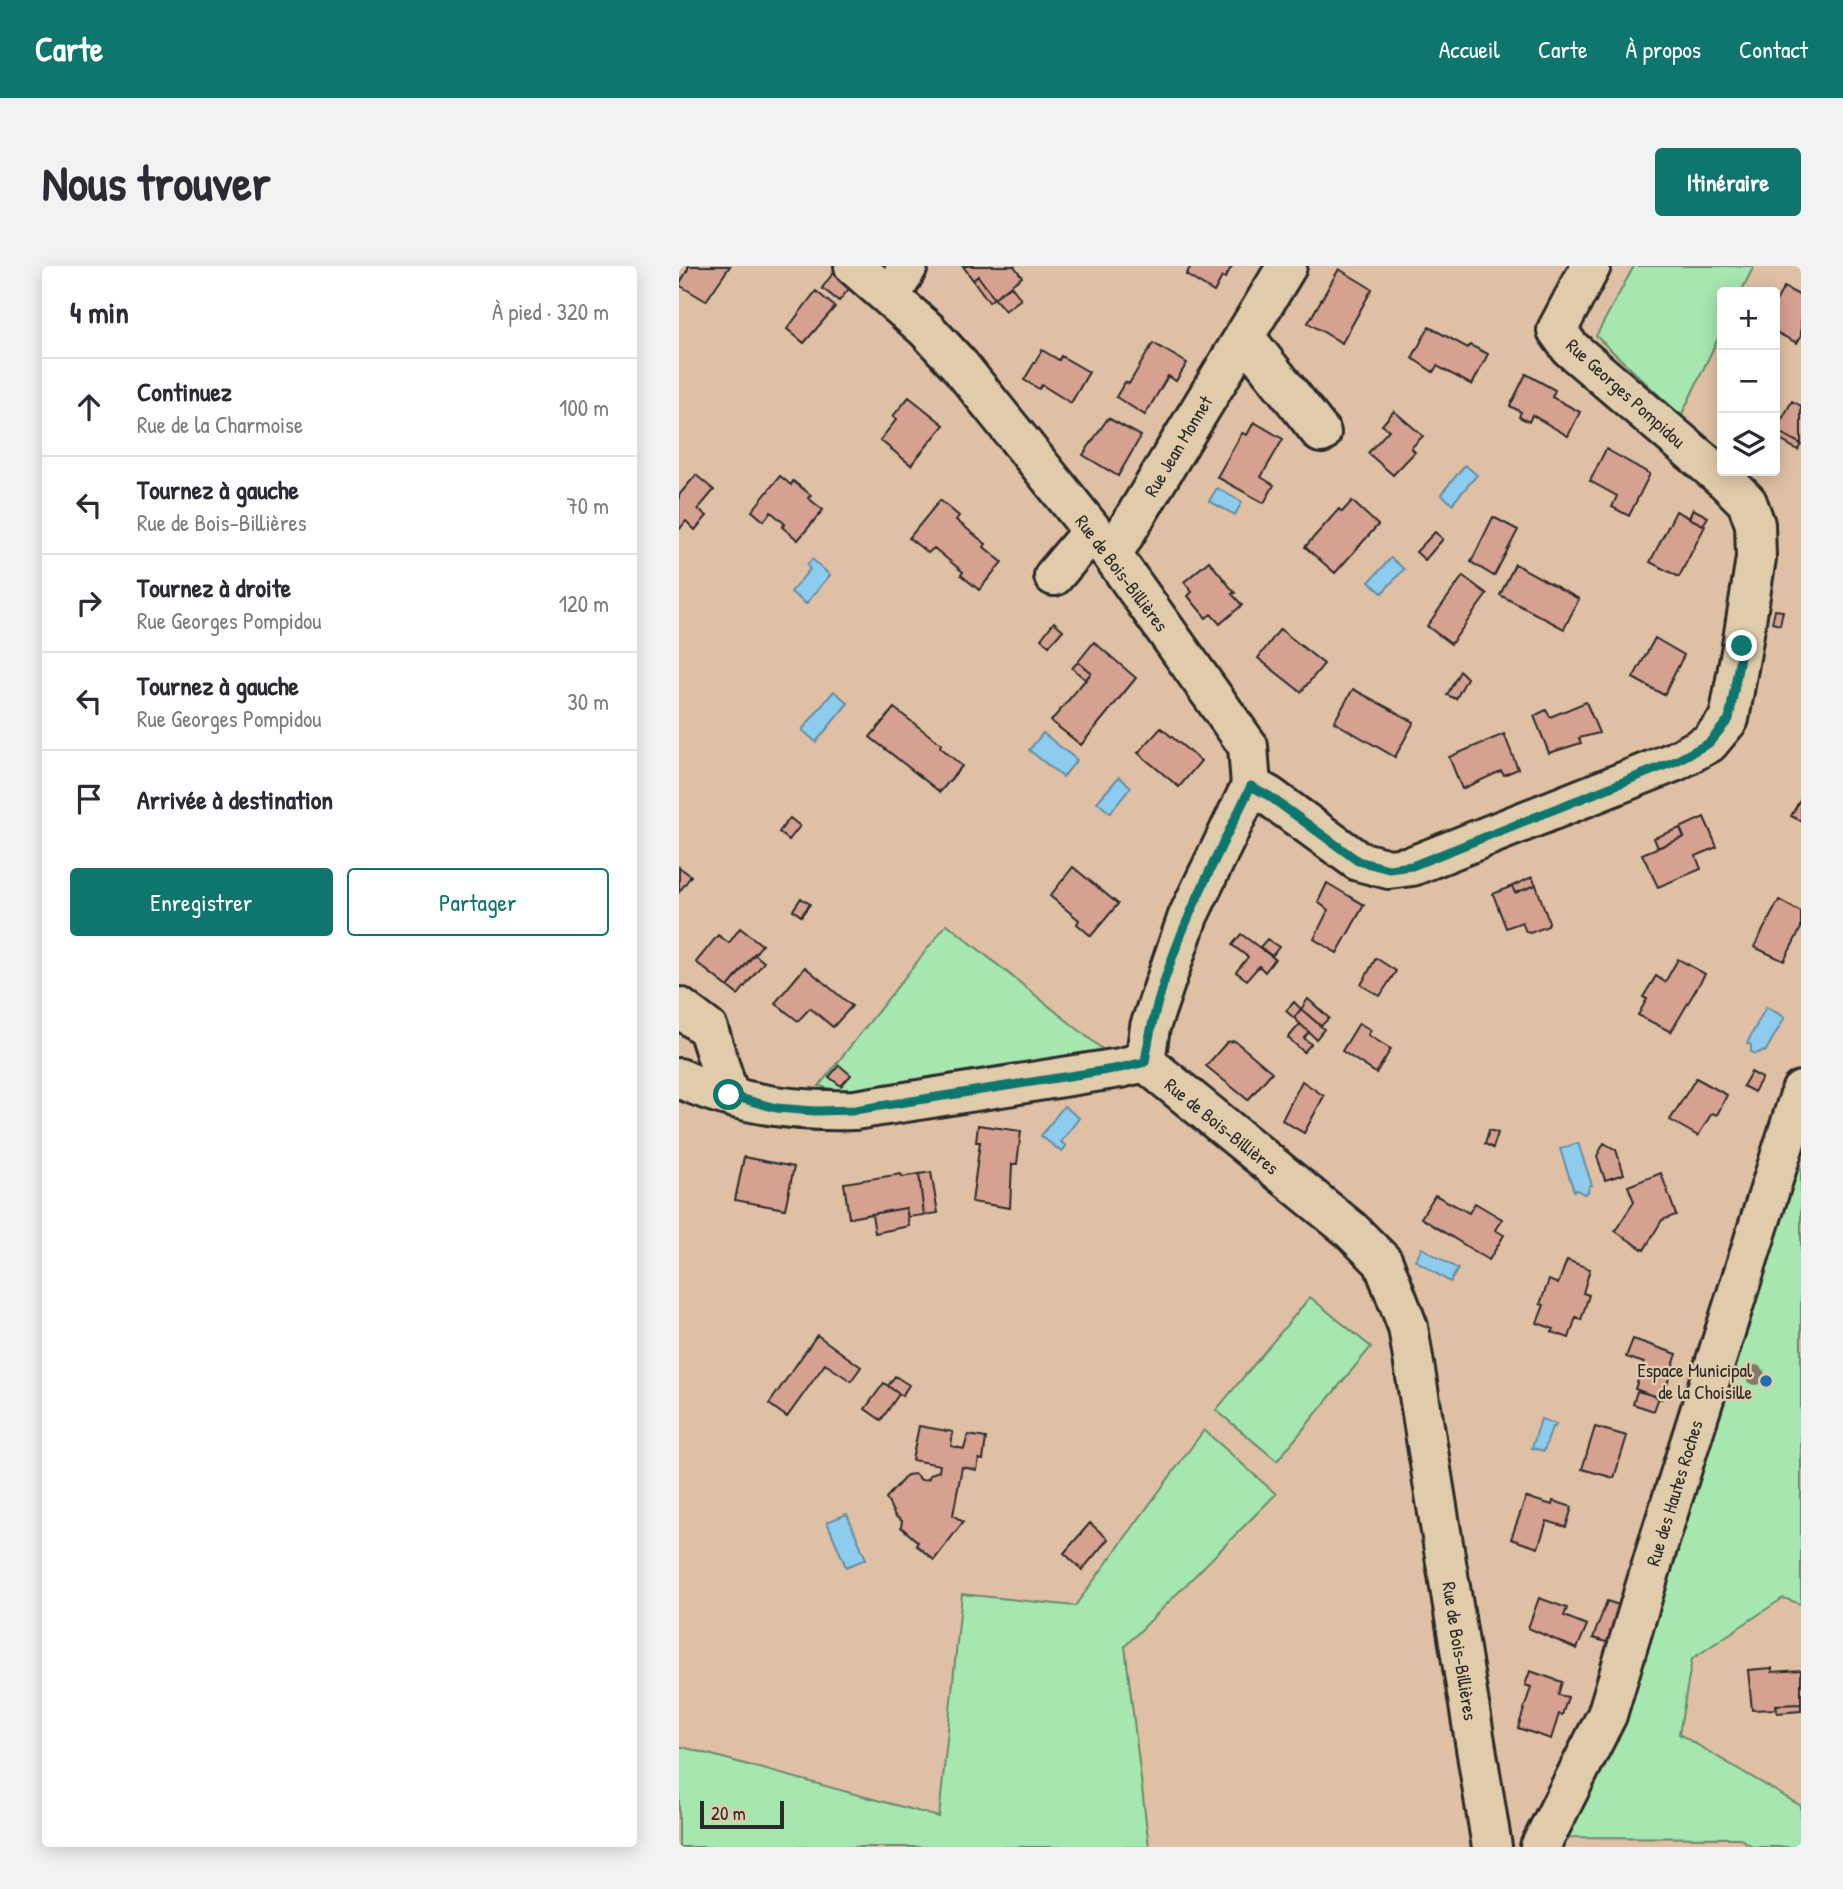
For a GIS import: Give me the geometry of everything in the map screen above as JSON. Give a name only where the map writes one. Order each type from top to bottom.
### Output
[{"type":"street","name":"Rue de Bois-Billières","points":[[854,266],[900,281],[926,329],[960,366],[1102,543],[1248,746],[1251,786]]},
{"type":"street","name":"Rue Jean Monnet","points":[[1053,576],[1102,543],[1244,336],[1287,266]]},
{"type":"street","name":"Rue Georges Pompidou","points":[[1251,786],[1269,796],[1358,861],[1389,869],[1412,866],[1676,761],[1709,743],[1729,719],[1756,558],[1755,524],[1747,502],[1726,481],[1570,348],[1557,330],[1591,266]]},
{"type":"street","points":[[1244,336],[1321,433]]},
{"type":"street","points":[[679,1078],[695,1086],[776,1108],[855,1110],[1145,1062],[1150,1027],[1188,916],[1251,786]]},
{"type":"street","points":[[679,1007],[708,1029],[729,1095]]},
{"type":"street","name":"Rue de Bois-Billières","points":[[1145,1062],[1351,1230],[1383,1262],[1408,1327],[1492,1847]]},
{"type":"street","name":"Rue des Hautes Roches","points":[[1540,1847],[1607,1715],[1801,1091]]},
{"type":"green space","points":[[1634,266],[1754,266],[1744,287],[1717,287],[1717,340],[1681,416],[1596,336]]},
{"type":"green space","points":[[947,924],[1106,1052],[845,1092],[819,1086]]},
{"type":"green space","points":[[1794,1165],[1801,1169],[1801,1604],[1783,1598],[1692,1659],[1679,1734],[1801,1806],[1801,1847],[1754,1847],[1739,1838],[1567,1837],[1611,1741],[1750,1323]]},
{"type":"green space","points":[[1310,1297],[1371,1347],[1277,1461],[1216,1410]]},
{"type":"green space","points":[[1204,1430],[1276,1494],[1125,1646],[1149,1847],[679,1847],[679,1746],[939,1817],[962,1594],[1075,1606]]},
{"type":"water","points":[[1465,465],[1477,475],[1452,504],[1441,494]]},
{"type":"water","points":[[1217,488],[1242,502],[1235,515],[1209,501]]},
{"type":"water","points":[[1391,558],[1404,569],[1382,593],[1369,582]]},
{"type":"water","points":[[812,559],[830,575],[806,604],[791,592],[810,569],[807,565]]},
{"type":"water","points":[[834,691],[848,703],[816,742],[802,730]]},
{"type":"water","points":[[1043,733],[1077,760],[1063,777],[1029,750]]},
{"type":"water","points":[[1119,777],[1131,787],[1110,813],[1097,802]]},
{"type":"water","points":[[1766,1007],[1785,1017],[1765,1052],[1756,1054],[1751,1052],[1751,1045],[1747,1043]]},
{"type":"water","points":[[1064,1106],[1079,1118],[1061,1142],[1066,1146],[1062,1152],[1041,1136]]},
{"type":"water","points":[[1578,1143],[1592,1185],[1584,1194],[1574,1191],[1560,1149]]},
{"type":"water","points":[[1422,1248],[1458,1269],[1450,1282],[1415,1260]]},
{"type":"water","points":[[1541,1419],[1556,1424],[1552,1427],[1544,1451],[1532,1448]]},
{"type":"water","points":[[847,1514],[866,1559],[846,1567],[827,1522]]},
{"type":"building","points":[[688,266],[730,266],[706,301],[679,285]]},
{"type":"building","points":[[963,266],[1014,266],[1022,277],[994,298],[978,276],[973,280]]},
{"type":"building","points":[[1191,266],[1232,266],[1214,292],[1186,275]]},
{"type":"building","points":[[1339,269],[1372,289],[1342,343],[1308,323]]},
{"type":"building","points":[[834,272],[851,286],[839,301],[822,288]]},
{"type":"building","points":[[978,276],[994,298],[989,302],[973,280]]},
{"type":"building","points":[[1011,286],[1021,299],[1005,311],[994,298]]},
{"type":"building","points":[[1784,287],[1801,296],[1801,336],[1797,343],[1780,334],[1780,294]]},
{"type":"building","points":[[816,291],[835,307],[804,343],[787,329]]},
{"type":"building","points":[[1429,327],[1468,348],[1470,345],[1488,354],[1472,385],[1437,366],[1433,372],[1412,358]]},
{"type":"building","points":[[1153,343],[1187,363],[1176,381],[1168,376],[1145,415],[1116,397],[1125,382],[1129,384]]},
{"type":"building","points":[[1042,350],[1059,360],[1061,356],[1089,372],[1071,403],[1042,385],[1039,389],[1024,380]]},
{"type":"building","points":[[1526,374],[1555,390],[1552,397],[1580,412],[1568,436],[1532,415],[1529,422],[1519,417],[1521,412],[1510,406]]},
{"type":"building","points":[[909,397],[944,425],[911,465],[880,440],[897,419],[893,416]]},
{"type":"building","points":[[1792,401],[1801,406],[1801,444],[1780,432],[1780,423]]},
{"type":"building","points":[[1394,411],[1423,436],[1411,448],[1415,452],[1393,475],[1368,453],[1389,430],[1382,425]]},
{"type":"building","points":[[1108,418],[1141,436],[1118,476],[1083,455]]},
{"type":"building","points":[[1254,422],[1283,439],[1261,477],[1274,485],[1264,503],[1217,477],[1242,433],[1247,435]]},
{"type":"building","points":[[1780,432],[1801,444],[1798,450],[1780,440]]},
{"type":"building","points":[[1606,449],[1650,474],[1629,516],[1612,507],[1617,496],[1590,481]]},
{"type":"building","points":[[696,475],[714,490],[698,509],[707,516],[695,530],[686,521],[679,530],[679,495]]},
{"type":"building","points":[[780,476],[791,485],[793,481],[811,495],[808,498],[823,510],[798,540],[782,527],[785,524],[771,512],[764,521],[752,511]]},
{"type":"building","points":[[940,500],[959,516],[956,520],[986,544],[984,547],[1002,562],[979,590],[961,575],[963,572],[934,548],[928,553],[909,538]]},
{"type":"building","points":[[1352,501],[1378,525],[1335,573],[1305,547],[1339,509],[1342,512]]},
{"type":"building","points":[[1693,509],[1708,517],[1703,525],[1689,518]]},
{"type":"building","points":[[1676,511],[1705,526],[1679,577],[1650,562]]},
{"type":"building","points":[[1493,517],[1518,530],[1494,576],[1471,562]]},
{"type":"building","points":[[1435,532],[1443,539],[1425,560],[1416,552]]},
{"type":"building","points":[[1209,561],[1242,605],[1220,624],[1211,614],[1206,618],[1188,596],[1192,592],[1184,582]]},
{"type":"building","points":[[1515,564],[1579,599],[1564,629],[1500,595]]},
{"type":"building","points":[[1463,576],[1487,594],[1451,644],[1427,626]]},
{"type":"building","points":[[1775,610],[1783,611],[1780,625],[1772,623]]},
{"type":"building","points":[[1054,622],[1063,630],[1049,646],[1041,639]]},
{"type":"building","points":[[1280,629],[1324,664],[1301,692],[1258,658]]},
{"type":"building","points":[[1655,638],[1684,655],[1664,695],[1633,678]]},
{"type":"building","points":[[1094,642],[1136,678],[1081,745],[1051,721],[1091,673],[1078,662]]},
{"type":"building","points":[[1078,662],[1091,673],[1086,680],[1072,668]]},
{"type":"building","points":[[1460,671],[1467,678],[1456,699],[1447,695]]},
{"type":"building","points":[[1353,689],[1414,722],[1395,757],[1334,722]]},
{"type":"building","points":[[1586,702],[1599,733],[1579,738],[1581,743],[1549,753],[1534,716],[1546,710],[1550,717]]},
{"type":"building","points":[[894,708],[941,744],[940,747],[962,766],[940,792],[870,737]]},
{"type":"building","points":[[1161,728],[1201,761],[1179,787],[1138,753]]},
{"type":"building","points":[[1504,734],[1518,769],[1504,775],[1501,771],[1462,789],[1449,757]]},
{"type":"building","points":[[1801,798],[1801,821],[1791,816]]},
{"type":"building","points":[[1704,817],[1717,847],[1696,856],[1701,869],[1658,887],[1642,854],[1684,837],[1680,828]]},
{"type":"building","points":[[790,818],[800,826],[789,840],[779,832]]},
{"type":"building","points":[[1680,828],[1684,837],[1658,848],[1654,838]]},
{"type":"building","points":[[679,867],[691,876],[679,892]]},
{"type":"building","points":[[1073,867],[1118,904],[1091,936],[1077,924],[1079,920],[1050,896]]},
{"type":"building","points":[[1532,877],[1536,885],[1515,893],[1512,886]]},
{"type":"building","points":[[1327,883],[1364,905],[1337,953],[1314,939],[1328,910],[1318,902]]},
{"type":"building","points":[[1536,885],[1548,926],[1530,933],[1526,932],[1522,922],[1506,928],[1493,894],[1512,886],[1515,893]]},
{"type":"building","points":[[801,898],[810,904],[801,916],[793,910]]},
{"type":"building","points":[[1779,900],[1801,912],[1801,928],[1784,961],[1754,947]]},
{"type":"building","points":[[740,928],[762,945],[728,987],[696,962],[718,935],[729,943]]},
{"type":"building","points":[[1241,934],[1275,959],[1265,972],[1259,966],[1247,980],[1236,972],[1248,957],[1232,945]]},
{"type":"building","points":[[1267,939],[1279,947],[1272,956],[1260,947]]},
{"type":"building","points":[[754,954],[764,962],[738,995],[728,987]]},
{"type":"building","points":[[1376,958],[1396,971],[1380,996],[1361,985]]},
{"type":"building","points":[[1678,959],[1705,974],[1671,1032],[1638,1015],[1647,999],[1643,997],[1656,976],[1665,982]]},
{"type":"building","points":[[805,967],[852,1006],[833,1027],[810,1008],[798,1021],[775,1003]]},
{"type":"building","points":[[1308,999],[1329,1018],[1321,1026],[1301,1009]]},
{"type":"building","points":[[1294,1002],[1301,1009],[1294,1018],[1286,1011]]},
{"type":"building","points":[[1301,1009],[1324,1029],[1316,1039],[1294,1018]]},
{"type":"building","points":[[1359,1023],[1371,1030],[1368,1035],[1391,1049],[1376,1073],[1342,1051]]},
{"type":"building","points":[[1300,1024],[1309,1032],[1304,1038],[1311,1044],[1304,1052],[1288,1038]]},
{"type":"building","points":[[1235,1041],[1272,1072],[1248,1100],[1206,1066],[1227,1042]]},
{"type":"building","points":[[839,1065],[851,1075],[841,1086],[829,1077]]},
{"type":"building","points":[[1751,1072],[1762,1078],[1754,1092],[1743,1086]]},
{"type":"building","points":[[1696,1078],[1727,1095],[1717,1115],[1712,1113],[1698,1136],[1670,1120]]},
{"type":"building","points":[[1302,1081],[1324,1096],[1304,1133],[1282,1120]]},
{"type":"building","points":[[978,1125],[1021,1131],[1017,1164],[1012,1164],[1010,1208],[972,1202],[980,1142],[976,1142]]},
{"type":"building","points":[[1489,1130],[1498,1133],[1493,1148],[1485,1144]]},
{"type":"building","points":[[1604,1143],[1616,1150],[1624,1174],[1605,1180],[1597,1156]]},
{"type":"building","points":[[744,1157],[794,1167],[785,1209],[735,1200]]},
{"type":"building","points":[[931,1172],[938,1213],[924,1215],[919,1174]]},
{"type":"building","points":[[1661,1173],[1676,1215],[1662,1220],[1644,1250],[1615,1231],[1634,1202],[1628,1186]]},
{"type":"building","points":[[901,1174],[902,1177],[919,1174],[924,1215],[908,1217],[906,1208],[849,1218],[844,1183]]},
{"type":"building","points":[[1435,1195],[1469,1213],[1475,1203],[1502,1219],[1495,1230],[1504,1235],[1489,1260],[1421,1218]]},
{"type":"building","points":[[906,1208],[909,1226],[875,1233],[872,1214]]},
{"type":"building","points":[[1567,1260],[1590,1269],[1583,1293],[1589,1295],[1581,1320],[1576,1317],[1569,1338],[1537,1323],[1544,1305],[1540,1304],[1549,1280],[1558,1284]]},
{"type":"building","points":[[817,1335],[861,1367],[851,1381],[825,1364],[787,1417],[769,1404]]},
{"type":"building","points":[[1633,1339],[1677,1354],[1662,1399],[1635,1389],[1644,1363],[1626,1357]]},
{"type":"building","points":[[895,1376],[909,1385],[902,1396],[888,1386]]},
{"type":"building","points":[[884,1383],[899,1394],[881,1420],[865,1409]]},
{"type":"building","points":[[1637,1391],[1659,1397],[1654,1411],[1633,1404]]},
{"type":"building","points":[[919,1426],[953,1432],[951,1446],[964,1449],[968,1435],[986,1438],[983,1460],[979,1459],[977,1470],[962,1467],[953,1515],[963,1522],[934,1560],[916,1545],[918,1542],[901,1527],[902,1521],[895,1516],[886,1498],[907,1475],[915,1474],[921,1480],[928,1479],[931,1474],[939,1471],[940,1465],[912,1460]]},
{"type":"building","points":[[1595,1427],[1627,1436],[1614,1478],[1582,1469]]},
{"type":"building","points":[[1526,1497],[1552,1505],[1553,1501],[1572,1507],[1566,1527],[1547,1521],[1538,1548],[1511,1539]]},
{"type":"building","points":[[1090,1523],[1108,1539],[1082,1570],[1064,1553]]},
{"type":"building","points":[[1539,1598],[1567,1608],[1564,1616],[1587,1625],[1577,1649],[1528,1628]]},
{"type":"building","points":[[1607,1601],[1628,1608],[1616,1645],[1593,1638]]},
{"type":"building","points":[[1772,1668],[1772,1672],[1801,1670],[1801,1704],[1752,1710],[1748,1670]]},
{"type":"building","points":[[1530,1671],[1562,1682],[1558,1695],[1568,1697],[1551,1739],[1518,1728],[1531,1687],[1525,1685]]},
{"type":"building","points":[[1801,1704],[1801,1711],[1777,1713],[1776,1705]]},
{"type":"place","name":"Espace Municipal de la Choisille","points":[[1766,1381]]},
{"type":"route","points":[[729,1095],[776,1108],[855,1110],[1145,1062],[1150,1027],[1188,916],[1251,786],[1269,796],[1358,861],[1389,869],[1412,866],[1676,761],[1709,743],[1729,719],[1742,646]]}]
